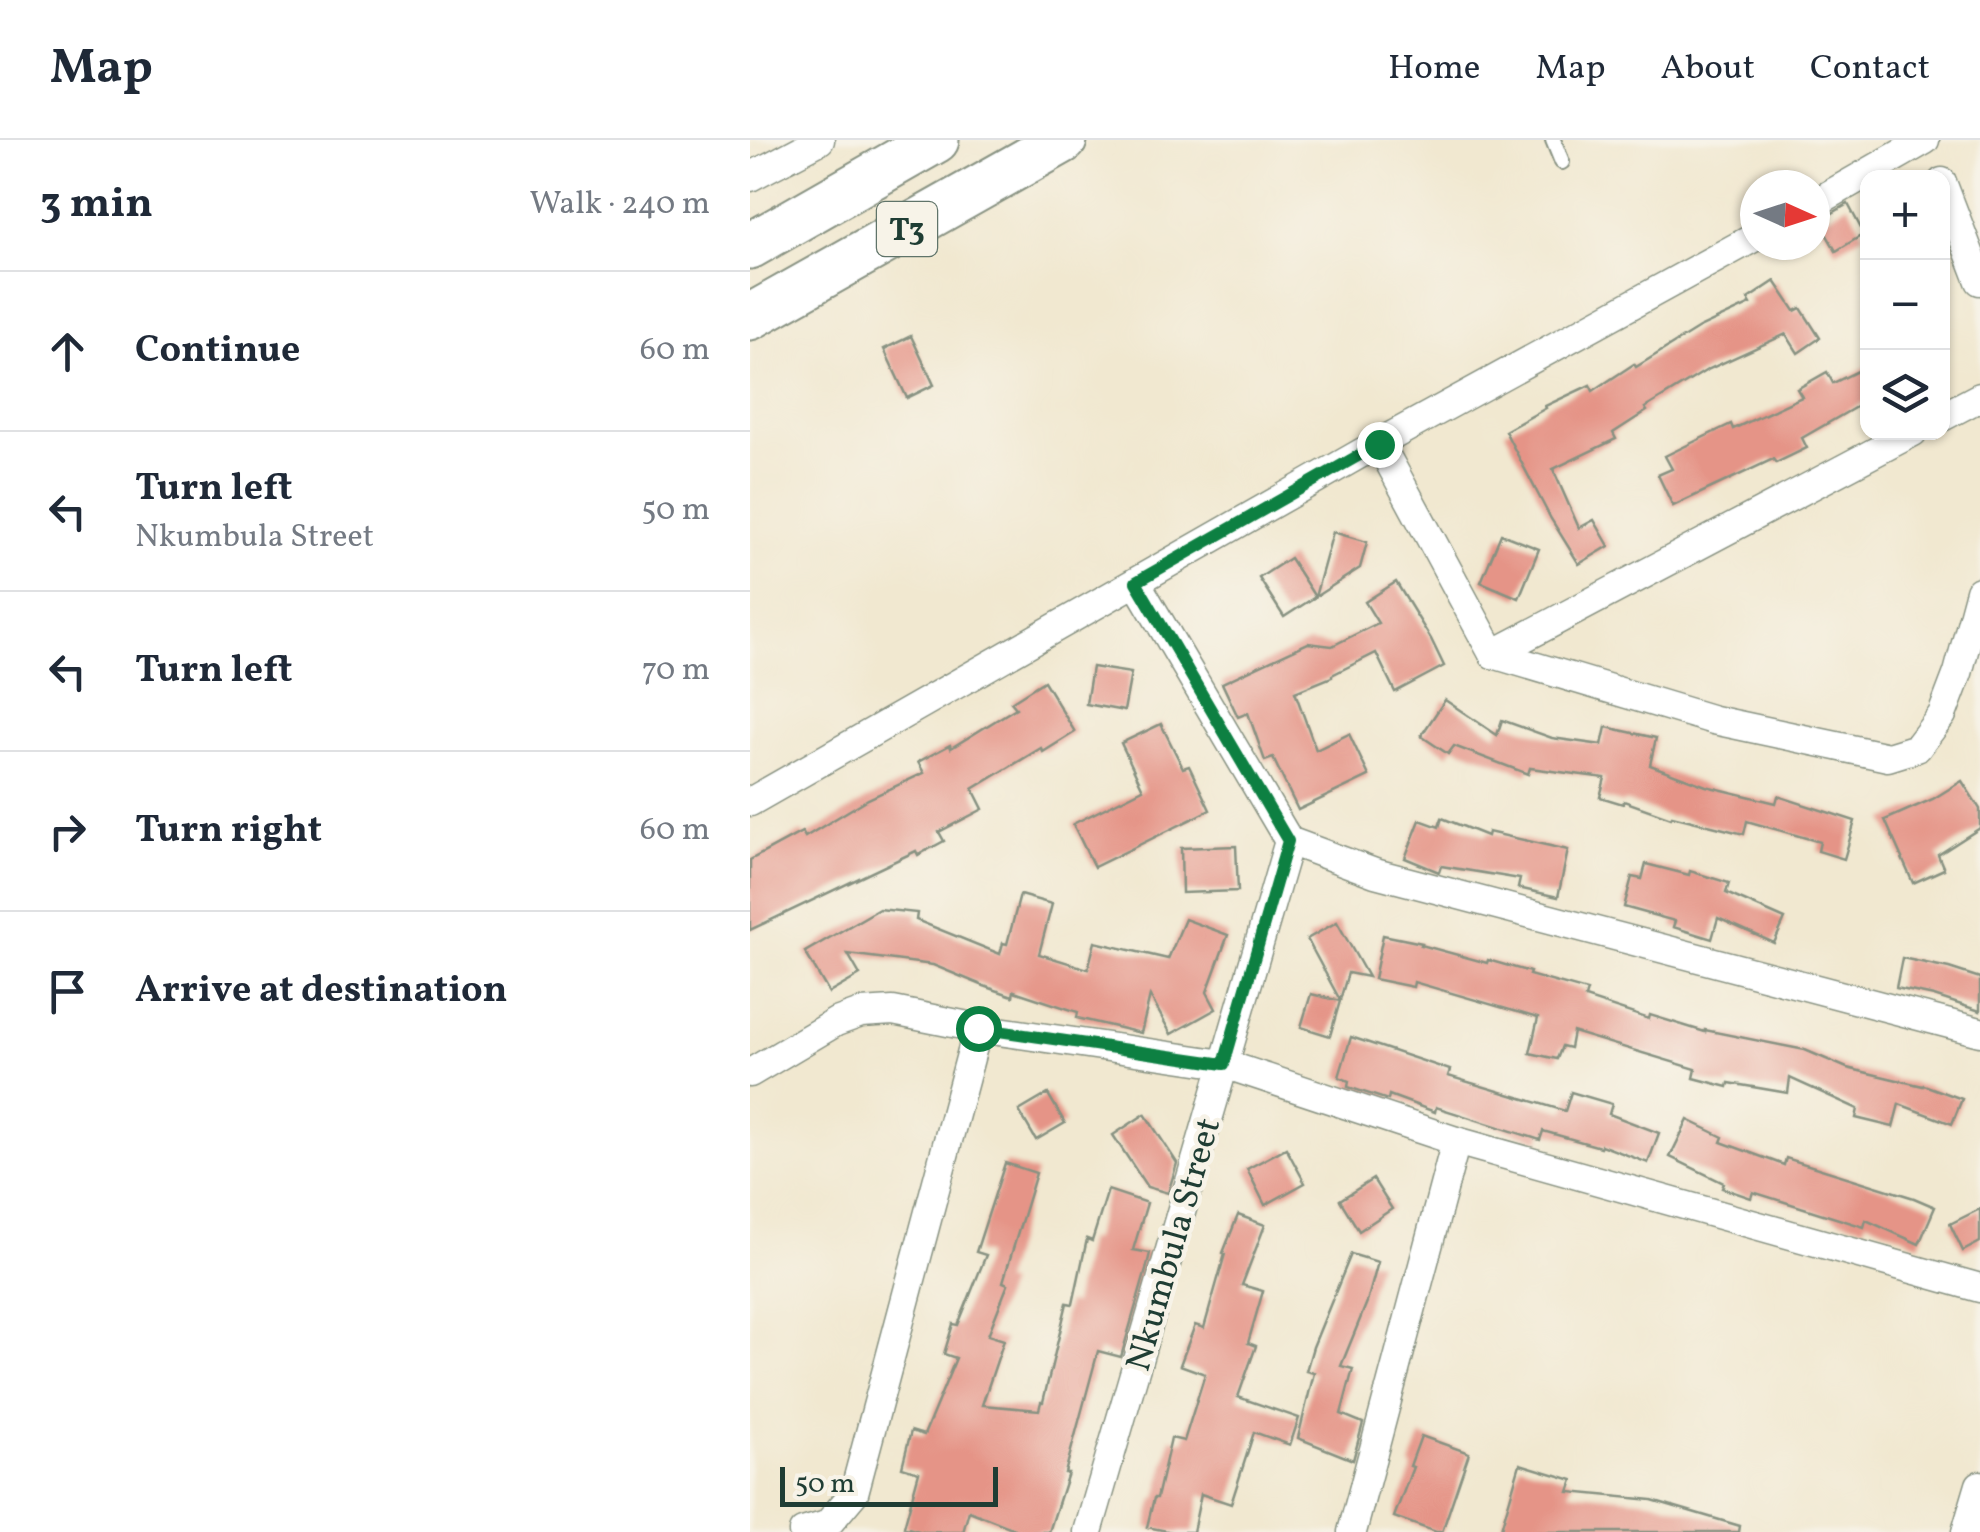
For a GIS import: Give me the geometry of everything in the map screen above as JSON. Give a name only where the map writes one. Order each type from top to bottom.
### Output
[{"type":"highway","name":"T3","points":[[750,246],[936,140]]},
{"type":"highway","name":"T3","points":[[750,317],[1064,140]]},
{"type":"street","points":[[750,177],[820,140]]},
{"type":"street","points":[[1830,194],[1926,140],[1938,170]]},
{"type":"street","points":[[1950,201],[1980,281]]},
{"type":"street","points":[[750,802],[1379,444],[1740,245]]},
{"type":"street","points":[[1950,413],[1980,397]]},
{"type":"street","points":[[1493,654],[1898,440]]},
{"type":"street","points":[[1379,444],[1493,654],[1714,720],[1888,757],[1917,748],[1942,715],[1980,591]]},
{"type":"street","points":[[1136,582],[1288,841],[1375,873],[1980,1032]]},
{"type":"street","name":"Nkumbula Street","points":[[1088,1532],[1288,841]]},
{"type":"street","points":[[750,1073],[836,1022],[862,1013],[893,1011],[978,1028],[1224,1064],[1456,1140],[1980,1288]]},
{"type":"street","points":[[803,1532],[827,1525],[854,1493],[978,1028]]},
{"type":"street","points":[[1352,1532],[1456,1140]]},
{"type":"street","points":[[1966,1532],[1980,1485]]},
{"type":"lane","points":[[1553,140],[1562,162]]},
{"type":"building","points":[[1848,204],[1860,226],[1860,236],[1836,251],[1830,240],[1830,215]]},
{"type":"building","points":[[1775,281],[1795,311],[1801,308],[1820,338],[1798,353],[1786,334],[1707,370],[1645,408],[1647,411],[1613,433],[1616,439],[1553,469],[1579,528],[1594,520],[1609,546],[1579,564],[1505,431],[1590,385],[1593,391],[1699,328],[1751,304],[1748,299]]},
{"type":"building","points":[[911,336],[934,385],[907,398],[884,349]]},
{"type":"building","points":[[1860,370],[1860,405],[1802,438],[1807,448],[1776,463],[1773,459],[1673,506],[1658,475],[1672,469],[1665,456],[1731,424],[1733,429],[1802,397],[1797,389],[1827,372],[1833,383]]},
{"type":"building","points":[[1333,532],[1367,542],[1360,568],[1315,597]]},
{"type":"building","points":[[1501,534],[1539,549],[1519,598],[1481,582]]},
{"type":"building","points":[[1290,558],[1315,597],[1284,617],[1259,578]]},
{"type":"building","points":[[1396,582],[1444,666],[1395,692],[1376,653],[1295,692],[1316,750],[1349,734],[1369,776],[1298,810],[1273,758],[1265,761],[1248,713],[1238,717],[1222,683],[1308,643],[1332,646],[1378,623],[1365,602]]},
{"type":"building","points":[[1092,667],[1131,673],[1124,711],[1086,704]]},
{"type":"building","points":[[1044,681],[1075,732],[973,789],[983,809],[939,832],[944,841],[750,930],[750,860],[802,832],[805,837],[868,799],[924,773],[918,762],[950,745],[951,748],[1016,708],[1011,702]]},
{"type":"building","points":[[1445,700],[1497,735],[1502,720],[1552,738],[1602,745],[1606,727],[1656,738],[1650,765],[1706,786],[1776,803],[1778,796],[1855,821],[1844,859],[1818,851],[1820,842],[1747,821],[1744,834],[1600,797],[1605,778],[1530,768],[1528,774],[1454,746],[1448,754],[1421,736]]},
{"type":"building","points":[[1161,724],[1183,768],[1189,766],[1210,810],[1094,867],[1073,824],[1143,789],[1121,743]]},
{"type":"building","points":[[1962,781],[1980,809],[1980,828],[1938,855],[1944,869],[1913,883],[1885,820]]},
{"type":"building","points":[[1442,818],[1487,836],[1488,832],[1568,850],[1558,897],[1518,888],[1520,879],[1441,866],[1439,872],[1405,858],[1420,820],[1439,827]]},
{"type":"building","points":[[1236,846],[1238,891],[1182,893],[1181,848]]},
{"type":"building","points":[[1646,864],[1729,883],[1726,893],[1785,919],[1774,943],[1718,918],[1712,939],[1673,927],[1675,921],[1624,907],[1632,877],[1642,879]]},
{"type":"building","points":[[1020,895],[1052,904],[1039,954],[1088,969],[1095,942],[1168,959],[1185,919],[1228,935],[1207,992],[1216,1009],[1171,1034],[1150,996],[1141,1033],[1077,1018],[1078,1012],[1014,991],[1013,996],[933,965],[848,954],[860,975],[829,993],[805,952],[879,909],[917,913],[916,920],[1000,954],[1003,943],[1007,944]]},
{"type":"building","points":[[1337,922],[1368,977],[1348,973],[1340,1000],[1307,939]]},
{"type":"building","points":[[1383,935],[1530,972],[1529,975],[1587,991],[1585,998],[1649,1019],[1650,1015],[1705,1032],[1805,1050],[1847,1068],[1924,1085],[1962,1099],[1952,1124],[1899,1104],[1893,1127],[1856,1118],[1858,1109],[1790,1078],[1788,1093],[1729,1083],[1728,1087],[1694,1078],[1696,1069],[1573,1032],[1570,1048],[1562,1046],[1557,1059],[1530,1053],[1538,1018],[1414,982],[1413,987],[1374,979]]},
{"type":"building","points":[[1902,958],[1980,978],[1980,1011],[1896,988]]},
{"type":"building","points":[[1311,994],[1340,1001],[1330,1036],[1301,1027]]},
{"type":"building","points":[[1351,1037],[1450,1070],[1448,1076],[1565,1111],[1571,1092],[1612,1104],[1609,1114],[1659,1133],[1648,1163],[1601,1145],[1543,1131],[1540,1140],[1436,1107],[1435,1112],[1389,1095],[1388,1100],[1348,1087],[1349,1081],[1339,1077]]},
{"type":"building","points":[[1048,1094],[1065,1123],[1036,1140],[1019,1111]]},
{"type":"building","points":[[1145,1114],[1177,1163],[1168,1193],[1147,1187],[1113,1135]]},
{"type":"building","points":[[1688,1120],[1723,1137],[1721,1142],[1784,1165],[1786,1158],[1935,1207],[1919,1244],[1866,1220],[1864,1227],[1753,1192],[1751,1198],[1722,1188],[1724,1183],[1670,1157]]},
{"type":"building","points":[[1286,1148],[1305,1183],[1265,1205],[1247,1169]]},
{"type":"building","points":[[1005,1163],[1036,1173],[1003,1282],[1008,1284],[988,1335],[1004,1340],[982,1405],[1039,1410],[1067,1303],[1073,1304],[1087,1239],[1092,1241],[1108,1190],[1147,1203],[1133,1250],[1150,1253],[1121,1357],[1098,1351],[1049,1532],[1022,1532],[969,1511],[963,1532],[923,1532],[904,1527],[919,1472],[902,1467],[911,1431],[924,1435],[956,1358],[944,1354],[953,1324],[958,1325],[986,1255],[976,1252]]},
{"type":"building","points":[[1373,1179],[1392,1209],[1359,1231],[1340,1200]]},
{"type":"building","points":[[1980,1209],[1980,1242],[1963,1251],[1950,1224]]},
{"type":"building","points":[[1238,1215],[1265,1225],[1242,1285],[1263,1291],[1248,1343],[1256,1346],[1238,1397],[1299,1418],[1290,1445],[1254,1432],[1231,1504],[1201,1494],[1193,1532],[1147,1527],[1171,1438],[1184,1441],[1205,1374],[1180,1365],[1195,1325],[1204,1328],[1223,1253]]},
{"type":"building","points":[[1351,1254],[1378,1262],[1367,1302],[1341,1366],[1353,1369],[1341,1414],[1363,1423],[1353,1460],[1298,1438],[1314,1373],[1306,1371]]},
{"type":"building","points":[[1421,1436],[1469,1453],[1442,1532],[1394,1517]]},
{"type":"building","points":[[1520,1464],[1573,1480],[1569,1492],[1652,1500],[1740,1526],[1739,1532],[1500,1532]]},
{"type":"route","points":[[978,1028],[1224,1064],[1288,841],[1136,582],[1379,444]]}]
